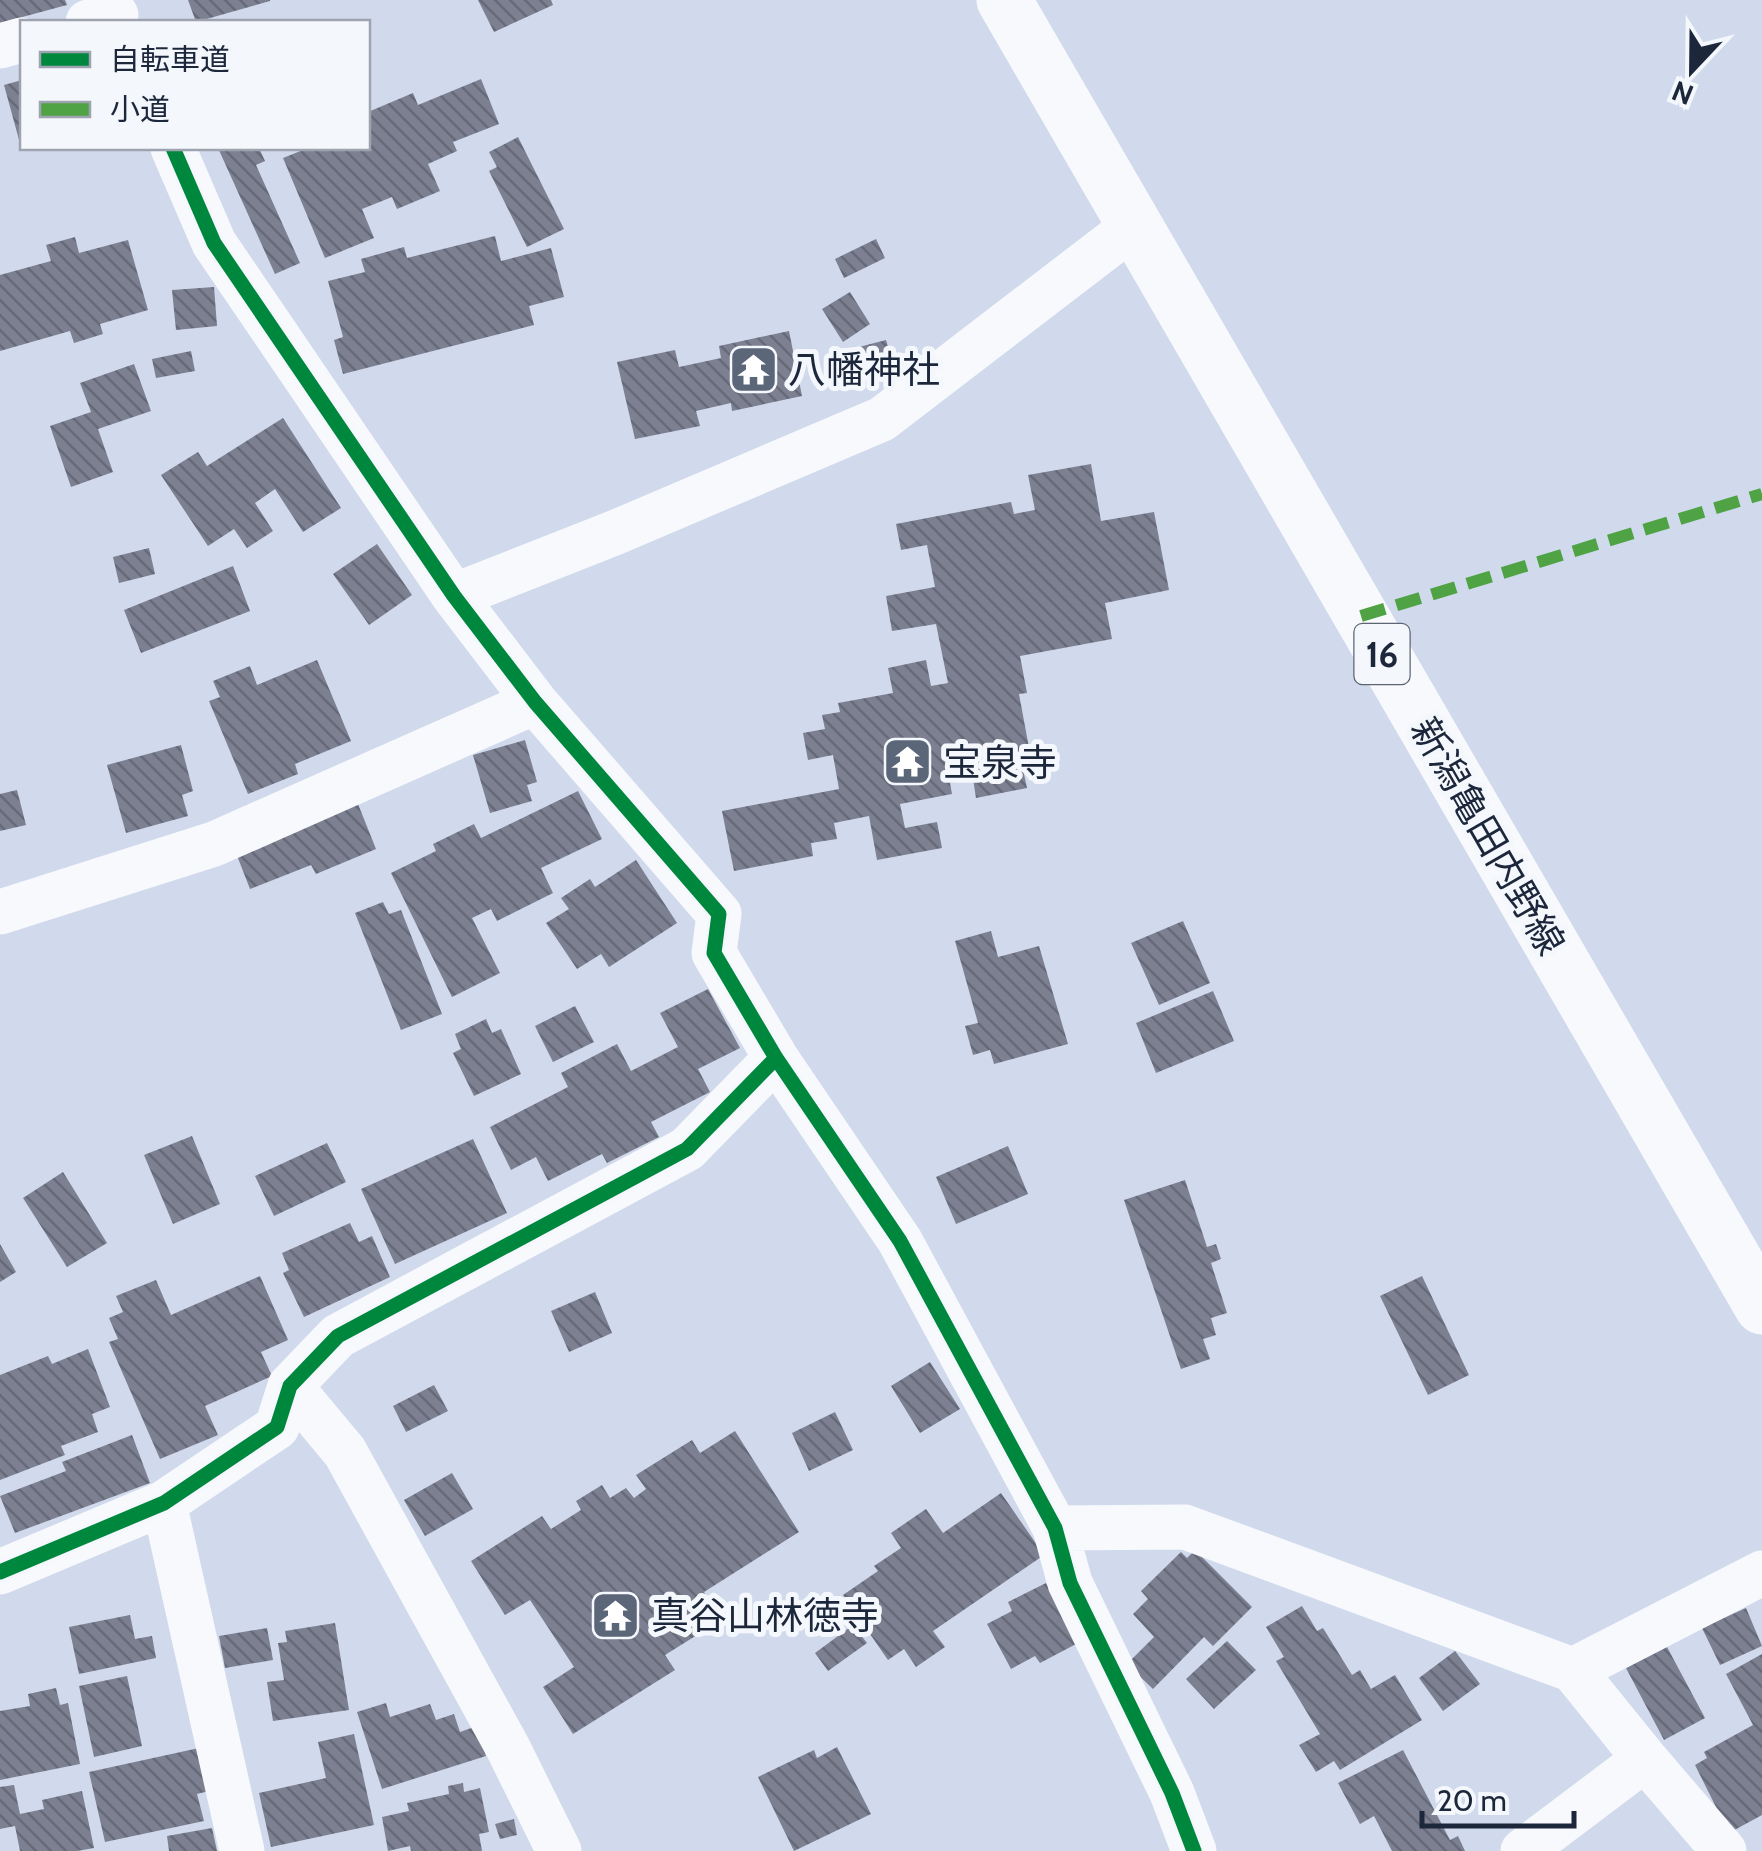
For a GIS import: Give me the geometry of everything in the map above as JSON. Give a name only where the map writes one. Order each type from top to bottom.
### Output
[{"type":"main road","name":"新潟亀田内野線","points":[[1004,0],[1762,1308]]},
{"type":"street","points":[[174,150],[214,243],[454,596],[535,702],[719,914],[714,952],[776,1058],[900,1240],[1055,1528],[1070,1582],[1172,1793],[1194,1851]]},
{"type":"street","points":[[454,596],[882,419],[1135,225]]},
{"type":"street","points":[[0,912],[214,844],[535,702]]},
{"type":"street","points":[[0,1572],[164,1502],[277,1428],[290,1386],[338,1336],[687,1149],[776,1058]]},
{"type":"street","points":[[290,1386],[345,1452],[508,1748],[559,1851]]},
{"type":"street","points":[[164,1502],[242,1851]]},
{"type":"street","points":[[1055,1528],[1185,1527],[1573,1670],[1724,1851]]},
{"type":"street","points":[[1573,1670],[1762,1573]]},
{"type":"street","points":[[1523,1851],[1645,1760]]},
{"type":"building","points":[[0,0],[65,0],[67,5],[0,23]]},
{"type":"building","points":[[188,0],[270,0],[203,20],[195,20]]},
{"type":"building","points":[[478,0],[551,0],[553,5],[494,32]]},
{"type":"building","points":[[481,79],[499,124],[453,142],[457,151],[428,164],[440,191],[397,209],[392,197],[362,209],[374,238],[325,258],[283,158],[303,150],[370,150],[370,111],[413,93],[418,105]]},
{"type":"building","points":[[20,81],[20,143],[4,85]]},
{"type":"building","points":[[518,137],[564,229],[527,247],[489,171],[497,167],[489,152]]},
{"type":"building","points":[[219,150],[260,150],[265,161],[256,165],[300,263],[275,274]]},
{"type":"building","points":[[495,236],[501,261],[551,248],[564,297],[529,306],[534,325],[343,374],[334,340],[343,337],[328,281],[365,272],[361,259],[404,247],[407,258]]},
{"type":"building","points":[[75,237],[79,253],[128,240],[148,310],[100,324],[103,334],[74,343],[70,331],[0,351],[0,275],[51,261],[46,245]]},
{"type":"building","points":[[876,239],[885,258],[844,278],[835,259]]},
{"type":"building","points":[[214,287],[217,326],[176,330],[172,290]]},
{"type":"building","points":[[850,292],[870,324],[843,342],[822,309]]},
{"type":"building","points":[[789,331],[802,396],[732,411],[731,403],[696,411],[700,426],[635,439],[617,362],[675,350],[679,367],[721,358],[719,346]]},
{"type":"building","points":[[886,340],[894,366],[868,373],[859,347]]},
{"type":"building","points":[[191,351],[195,371],[156,378],[152,359]]},
{"type":"building","points":[[134,364],[151,411],[98,429],[113,472],[71,487],[50,426],[91,412],[80,383]]},
{"type":"building","points":[[283,418],[341,508],[303,532],[275,489],[255,503],[273,531],[247,548],[234,529],[208,546],[161,475],[198,452],[207,466]]},
{"type":"building","points":[[1091,464],[1101,521],[1154,512],[1169,590],[1105,603],[1112,639],[1020,656],[1027,693],[1019,694],[1032,764],[1022,765],[1027,788],[976,798],[973,779],[950,783],[952,794],[900,804],[905,828],[937,822],[942,848],[877,860],[869,816],[834,823],[837,839],[811,843],[813,856],[734,871],[722,811],[839,789],[833,755],[808,760],[803,733],[825,729],[822,715],[840,712],[838,703],[893,693],[888,668],[926,660],[931,686],[948,683],[936,624],[892,631],[886,596],[935,587],[927,545],[901,550],[896,524],[1011,502],[1014,514],[1035,510],[1028,475]]},
{"type":"building","points":[[377,544],[412,595],[369,625],[333,574]]},
{"type":"building","points":[[149,548],[155,574],[119,583],[113,557]]},
{"type":"building","points":[[233,566],[250,611],[141,653],[124,610]]},
{"type":"building","points":[[317,660],[351,741],[295,764],[298,774],[248,794],[209,701],[220,697],[213,681],[250,666],[257,685]]},
{"type":"building","points":[[525,740],[537,782],[527,785],[532,801],[490,813],[473,755]]},
{"type":"building","points":[[181,745],[193,791],[182,795],[188,816],[126,833],[107,765]]},
{"type":"building","points":[[17,790],[26,825],[0,831],[0,794]]},
{"type":"building","points":[[578,791],[602,839],[541,868],[553,893],[497,921],[491,909],[472,918],[500,973],[452,997],[391,873],[436,851],[433,844],[474,824],[481,838]]},
{"type":"building","points":[[358,804],[376,849],[316,874],[311,865],[250,889],[236,853]]},
{"type":"building","points":[[636,860],[677,923],[609,967],[601,954],[577,969],[546,923],[569,909],[561,898],[590,879],[595,887]]},
{"type":"building","points":[[383,902],[389,914],[401,910],[442,1014],[401,1030],[355,913]]},
{"type":"building","points":[[1183,921],[1210,983],[1159,1005],[1131,943]]},
{"type":"building","points":[[991,931],[998,957],[1039,946],[1068,1044],[994,1064],[990,1050],[973,1055],[965,1026],[978,1023],[955,941]]},
{"type":"building","points":[[708,989],[740,1048],[698,1069],[710,1092],[651,1122],[659,1137],[607,1163],[602,1154],[548,1181],[536,1157],[511,1170],[490,1127],[568,1087],[561,1073],[617,1044],[631,1071],[678,1047],[660,1013]]},
{"type":"building","points":[[1213,991],[1234,1041],[1156,1073],[1136,1023]]},
{"type":"building","points":[[575,1006],[594,1042],[553,1062],[535,1026]]},
{"type":"building","points":[[486,1019],[492,1033],[501,1029],[521,1074],[474,1096],[453,1053],[461,1049],[455,1034]]},
{"type":"building","points":[[192,1136],[220,1204],[173,1224],[144,1155]]},
{"type":"building","points":[[473,1139],[507,1213],[395,1264],[361,1189]]},
{"type":"building","points":[[327,1143],[346,1182],[274,1216],[255,1176]]},
{"type":"building","points":[[1008,1146],[1028,1194],[956,1224],[936,1177]]},
{"type":"building","points":[[63,1172],[107,1243],[67,1267],[23,1198]]},
{"type":"building","points":[[1185,1180],[1207,1247],[1216,1244],[1221,1259],[1211,1263],[1227,1313],[1211,1318],[1216,1335],[1203,1339],[1210,1359],[1181,1369],[1124,1200]]},
{"type":"building","points":[[350,1223],[359,1242],[372,1236],[390,1277],[304,1317],[283,1273],[289,1270],[282,1253]]},
{"type":"building","points":[[0,1244],[16,1272],[0,1282]]},
{"type":"building","points":[[260,1276],[288,1340],[261,1352],[272,1376],[205,1406],[218,1435],[160,1459],[109,1342],[118,1339],[109,1318],[123,1312],[116,1296],[156,1280],[171,1315]]},
{"type":"building","points":[[1422,1276],[1469,1375],[1428,1395],[1380,1296]]},
{"type":"building","points":[[595,1292],[612,1333],[569,1352],[551,1311]]},
{"type":"building","points":[[88,1349],[110,1407],[92,1414],[98,1432],[61,1446],[65,1455],[0,1480],[0,1375],[48,1356],[52,1364]]},
{"type":"building","points":[[930,1362],[960,1409],[920,1433],[891,1386]]},
{"type":"building","points":[[434,1385],[448,1411],[406,1432],[393,1406]]},
{"type":"building","points":[[835,1412],[853,1450],[809,1471],[792,1433]]},
{"type":"building","points":[[735,1431],[799,1532],[704,1592],[721,1620],[665,1655],[675,1670],[573,1734],[543,1687],[574,1667],[530,1600],[505,1615],[471,1561],[542,1516],[551,1529],[581,1510],[576,1501],[602,1485],[610,1498],[626,1488],[634,1498],[646,1489],[636,1475],[692,1440],[700,1453]]},
{"type":"building","points":[[132,1435],[150,1483],[15,1533],[0,1496],[66,1471],[62,1462]]},
{"type":"building","points":[[452,1473],[473,1509],[425,1536],[404,1500]]},
{"type":"building","points":[[1001,1493],[1044,1555],[933,1631],[945,1647],[916,1667],[904,1649],[888,1660],[843,1595],[878,1571],[874,1566],[901,1548],[891,1533],[926,1509],[943,1533]]},
{"type":"building","points":[[1195,1550],[1252,1607],[1213,1646],[1204,1637],[1153,1689],[1127,1664],[1154,1637],[1133,1614],[1148,1599],[1141,1591],[1181,1552],[1187,1558]]},
{"type":"building","points":[[1046,1583],[1078,1643],[1040,1663],[1035,1656],[1011,1669],[987,1624],[1012,1611],[1008,1602]]},
{"type":"building","points":[[1302,1606],[1317,1631],[1323,1628],[1352,1675],[1360,1670],[1371,1689],[1395,1675],[1422,1720],[1340,1770],[1334,1761],[1316,1772],[1299,1745],[1320,1734],[1276,1661],[1284,1657],[1266,1627]]},
{"type":"building","points":[[1746,1608],[1762,1646],[1720,1665],[1702,1628]]},
{"type":"building","points":[[130,1615],[135,1639],[152,1636],[156,1658],[79,1674],[69,1627]]},
{"type":"building","points":[[335,1623],[349,1710],[273,1721],[267,1682],[284,1680],[278,1643],[287,1642],[285,1631]]},
{"type":"building","points":[[853,1625],[867,1643],[828,1671],[815,1653]]},
{"type":"building","points":[[267,1628],[273,1660],[225,1668],[219,1636]]},
{"type":"building","points":[[1227,1641],[1256,1670],[1214,1709],[1186,1679]]},
{"type":"building","points":[[1667,1647],[1705,1718],[1664,1740],[1626,1668]]},
{"type":"building","points":[[1455,1651],[1480,1684],[1443,1711],[1419,1678]]},
{"type":"building","points":[[1762,1654],[1762,1815],[1729,1833],[1695,1765],[1707,1758],[1704,1752],[1753,1725],[1726,1674]]},
{"type":"building","points":[[127,1676],[142,1746],[94,1757],[79,1686]]},
{"type":"building","points":[[56,1688],[60,1705],[68,1703],[80,1764],[0,1780],[0,1711],[30,1706],[28,1694]]},
{"type":"building","points":[[386,1703],[390,1717],[430,1704],[436,1720],[454,1714],[460,1732],[477,1726],[486,1756],[382,1789],[357,1712]]},
{"type":"building","points":[[354,1734],[374,1825],[271,1847],[259,1793],[326,1778],[318,1742]]},
{"type":"building","points":[[837,1747],[871,1814],[794,1851],[758,1777],[814,1750],[817,1758]]},
{"type":"building","points":[[199,1748],[209,1791],[197,1794],[204,1821],[105,1842],[89,1772]]},
{"type":"building","points":[[1403,1750],[1450,1840],[1458,1836],[1465,1851],[1392,1851],[1374,1816],[1360,1824],[1338,1783]]},
{"type":"building","points":[[463,1783],[464,1792],[480,1788],[489,1832],[479,1834],[482,1851],[411,1851],[410,1846],[388,1851],[382,1817],[409,1811],[407,1803],[449,1794],[448,1786]]},
{"type":"building","points":[[14,1785],[20,1814],[44,1809],[42,1800],[82,1791],[94,1848],[20,1851],[15,1826],[0,1829],[0,1787]]},
{"type":"building","points":[[514,1819],[517,1835],[500,1839],[495,1824]]},
{"type":"building","points":[[212,1828],[217,1851],[169,1851],[167,1836]]},
{"type":"marked path","points":[[1361,616],[1762,494]]},
{"type":"cycle path","points":[[174,150],[214,243],[454,596],[535,702],[719,914],[714,953],[776,1058],[900,1241],[1055,1528],[1070,1583],[1172,1793],[1194,1851]]},
{"type":"cycle path","points":[[0,1572],[164,1503],[277,1427],[290,1386],[338,1336],[687,1149],[776,1058]]},
{"type":"place","name":"八幡神社","points":[[753,369]]},
{"type":"place","name":"宝泉寺","points":[[908,762]]},
{"type":"place","name":"真谷山林徳寺","points":[[616,1615]]}]
